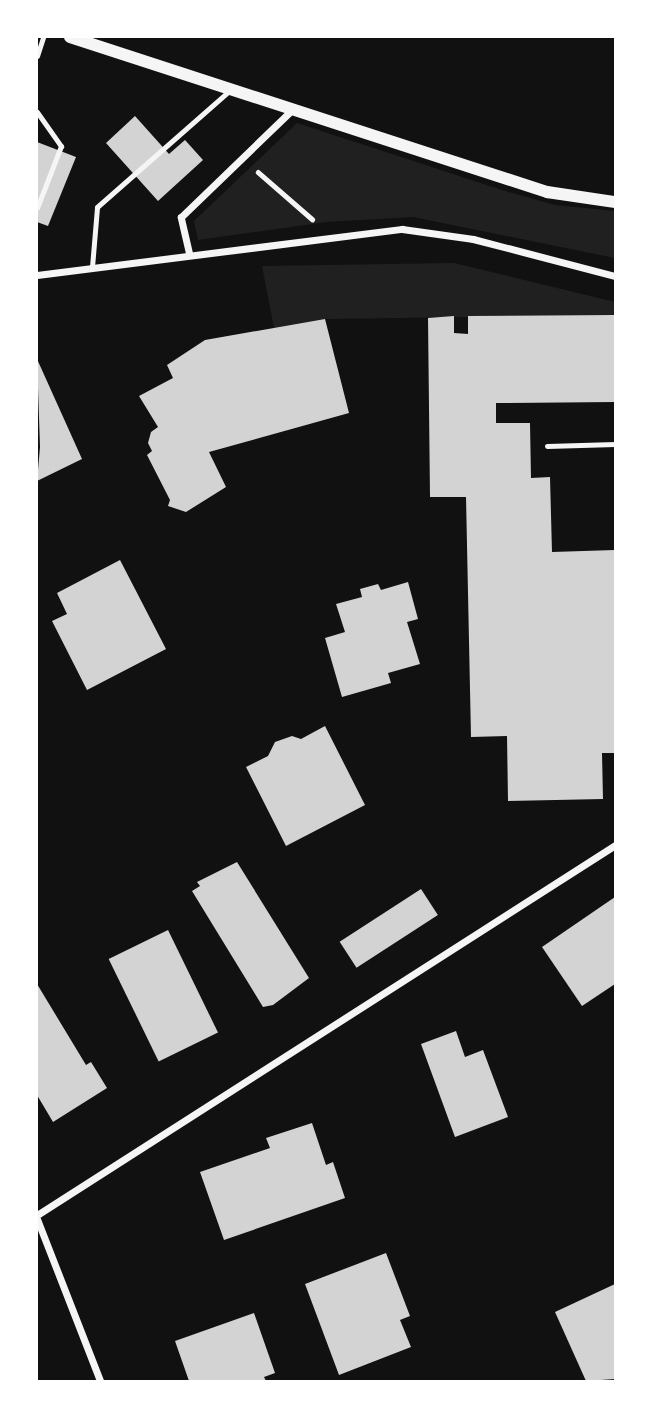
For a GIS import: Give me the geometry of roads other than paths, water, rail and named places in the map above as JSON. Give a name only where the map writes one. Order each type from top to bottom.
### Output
[{"type":"street","points":[[70,37],[547,192],[615,202]]},
{"type":"street","points":[[189,253],[181,217],[293,109]]},
{"type":"street","points":[[37,275],[189,253],[402,229],[473,239],[615,276]]},
{"type":"street","points":[[100,1381],[37,1217],[615,845]]},
{"type":"lane","points":[[37,56],[43,37]]},
{"type":"lane","points":[[92,267],[97,206],[231,89]]},
{"type":"lane","points":[[37,112],[61,146],[37,208]]},
{"type":"lane","points":[[547,446],[615,444]]}]
